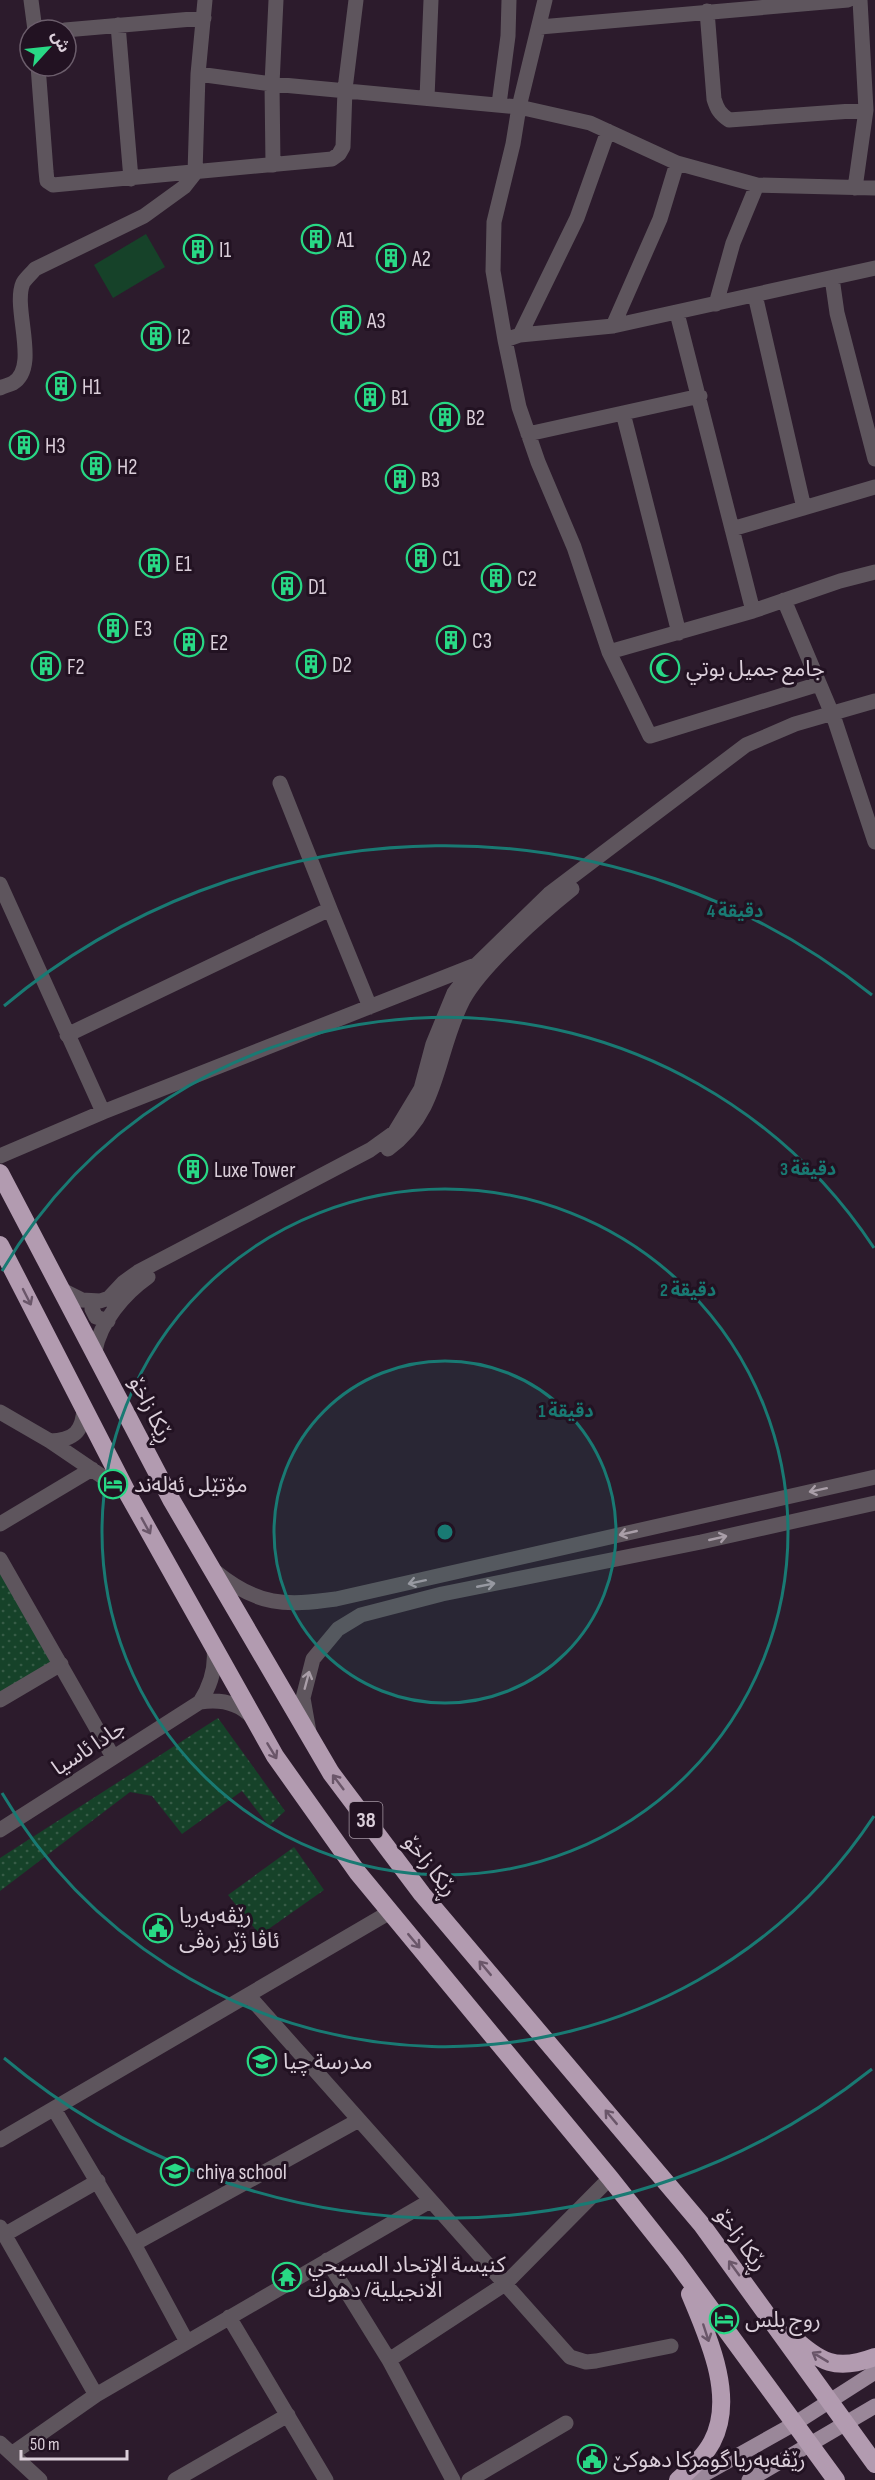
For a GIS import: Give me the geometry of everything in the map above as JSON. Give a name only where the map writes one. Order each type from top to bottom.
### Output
[{"type":"highway","name":"ڕێکا زاخۆ","points":[[0,1173],[172,1501],[331,1773],[422,1894],[702,2225],[875,2464]]},
{"type":"highway","name":"38","points":[[0,1245],[128,1494],[275,1756],[358,1873],[675,2259],[836,2480]]},
{"type":"highway","points":[[675,2259],[703,2325],[712,2353],[719,2381],[721,2407],[719,2426],[712,2443],[678,2480]]},
{"type":"highway","points":[[760,2304],[787,2332],[824,2361],[838,2366],[875,2357]]},
{"type":"main road","points":[[694,2480],[794,2424],[875,2372]]},
{"type":"main road","points":[[749,2480],[875,2406]]},
{"type":"street","points":[[31,0],[33,18]]},
{"type":"street","points":[[0,388],[15,382],[23,371],[25,353],[21,296],[24,282],[35,269],[144,216],[184,188],[195,173],[198,74],[205,0]]},
{"type":"street","points":[[273,165],[272,84],[276,0]]},
{"type":"street","points":[[39,78],[47,182],[60,186],[332,159],[343,147],[345,89],[356,0]]},
{"type":"street","points":[[427,98],[431,0]]},
{"type":"street","points":[[499,104],[508,36],[509,0]]},
{"type":"street","points":[[545,0],[494,222],[494,271],[504,340],[519,407],[574,547],[609,652],[650,736],[819,684]]},
{"type":"street","points":[[540,27],[707,10],[848,0]]},
{"type":"street","points":[[855,188],[870,64],[860,0]]},
{"type":"street","points":[[707,10],[714,99],[717,109],[729,120],[866,110]]},
{"type":"street","points":[[78,29],[204,18]]},
{"type":"street","points":[[118,25],[131,179]]},
{"type":"street","points":[[198,74],[272,84],[519,107],[590,123],[677,163],[757,185],[875,188]]},
{"type":"street","points":[[520,335],[577,218],[608,131]]},
{"type":"street","points":[[613,326],[660,219],[677,163]]},
{"type":"street","points":[[716,304],[733,243],[757,185]]},
{"type":"street","points":[[504,340],[520,335],[613,326],[875,268]]},
{"type":"street","points":[[832,278],[837,313],[875,459]]},
{"type":"street","points":[[755,295],[804,508]]},
{"type":"street","points":[[677,313],[753,611]]},
{"type":"street","points":[[528,434],[700,396]]},
{"type":"street","points":[[623,413],[679,633]]},
{"type":"street","points":[[732,529],[875,487]]},
{"type":"street","points":[[609,652],[753,611],[875,572]]},
{"type":"street","points":[[784,600],[833,718],[875,842]]},
{"type":"street","points":[[95,1351],[97,1341],[108,1321],[134,1287],[148,1277],[381,1155],[405,1137],[432,1094],[443,1049],[465,998],[484,972],[559,899],[756,750],[875,701]]},
{"type":"street","points":[[62,1290],[73,1297],[93,1301],[109,1298],[124,1282],[138,1272],[370,1150],[395,1132],[421,1089],[433,1044],[454,993],[476,965],[549,894],[746,745],[795,724],[875,708]]},
{"type":"street","points":[[280,783],[370,1007]]},
{"type":"street","points":[[0,884],[103,1112]]},
{"type":"street","points":[[67,1035],[330,909]]},
{"type":"street","points":[[0,1156],[103,1112],[476,965]]},
{"type":"street","points":[[93,1301],[92,1309],[96,1317],[108,1321]]},
{"type":"street","points":[[50,1441],[64,1440],[76,1433],[83,1421],[84,1407]]},
{"type":"street","points":[[0,1412],[50,1441],[128,1494]]},
{"type":"street","points":[[0,1524],[92,1469]]},
{"type":"street","points":[[211,1568],[237,1589],[269,1602],[302,1604],[443,1577],[875,1477]]},
{"type":"street","points":[[310,1737],[303,1698],[313,1659],[338,1629],[361,1615],[442,1594],[694,1543],[875,1503]]},
{"type":"street","points":[[693,1518],[694,1543]]},
{"type":"street","points":[[0,1559],[62,1664],[112,1757]]},
{"type":"street","points":[[442,1594],[443,1577]]},
{"type":"street","points":[[200,1702],[207,1692],[214,1670],[214,1647]]},
{"type":"street","points":[[0,1700],[62,1664]]},
{"type":"street","points":[[200,1702],[212,1700],[226,1702],[247,1713],[256,1722]]},
{"type":"street","name":"جادا ئاسيا","points":[[0,1830],[200,1702]]},
{"type":"street","points":[[0,2140],[390,1912]]},
{"type":"street","points":[[248,1995],[570,2357],[586,2362],[596,2361],[671,2346]]},
{"type":"street","points":[[54,2109],[134,2244],[187,2342]]},
{"type":"street","points":[[134,2244],[358,2120]]},
{"type":"street","points":[[389,2360],[505,2284],[610,2178]]},
{"type":"street","points":[[96,2395],[2,2231],[98,2181]]},
{"type":"street","points":[[13,2453],[96,2395],[430,2200]]},
{"type":"street","points":[[327,2260],[389,2360],[453,2480]]},
{"type":"street","points":[[230,2317],[326,2480]]},
{"type":"street","points":[[175,2480],[200,2474],[288,2415]]},
{"type":"street","points":[[469,2480],[566,2423]]},
{"type":"street","points":[[0,2443],[40,2480]]},
{"type":"green space","points":[[146,234],[165,267],[113,298],[94,265]]},
{"type":"green space","points":[[0,1559],[61,1664],[0,1700]]},
{"type":"green space","points":[[218,1718],[285,1811],[269,1826],[242,1791],[182,1834],[152,1796],[130,1792],[0,1891],[0,1858]]},
{"type":"green space","points":[[294,1847],[324,1890],[260,1935],[228,1895]]},
{"type":"place","name":"A1","points":[[316,239]]},
{"type":"place","name":"I1","points":[[198,249]]},
{"type":"place","name":"A2","points":[[391,258]]},
{"type":"place","name":"A3","points":[[346,320]]},
{"type":"place","name":"I2","points":[[156,336]]},
{"type":"place","name":"H1","points":[[61,386]]},
{"type":"place","name":"B1","points":[[370,397]]},
{"type":"place","name":"B2","points":[[445,417]]},
{"type":"place","name":"H3","points":[[24,445]]},
{"type":"place","name":"H2","points":[[96,466]]},
{"type":"place","name":"B3","points":[[400,479]]},
{"type":"place","name":"C1","points":[[421,558]]},
{"type":"place","name":"E1","points":[[154,563]]},
{"type":"place","name":"C2","points":[[496,578]]},
{"type":"place","name":"D1","points":[[287,586]]},
{"type":"place","name":"E3","points":[[113,628]]},
{"type":"place","name":"C3","points":[[451,640]]},
{"type":"place","name":"E2","points":[[189,642]]},
{"type":"place","name":"D2","points":[[311,664]]},
{"type":"place","name":"F2","points":[[46,666]]},
{"type":"place","name":"جامع جميل بوتي","points":[[665,668]]},
{"type":"place","name":"Luxe Tower","points":[[193,1169]]},
{"type":"place","name":"مۆتێلی ئەلەند","points":[[113,1484]]},
{"type":"place","name":"رێڤەبەریا ئاڤا ژێر زەڤی","points":[[158,1928]]},
{"type":"place","name":"مدرسة چيا","points":[[262,2061]]},
{"type":"place","name":"chiya school","points":[[175,2171]]},
{"type":"place","name":"كنيسة الإتحاد المسيحي الانجيلية/ دهوك","points":[[287,2277]]},
{"type":"place","name":"روج بلس","points":[[724,2319]]},
{"type":"place","name":"رێڤه‌به‌ریا گومركا دهوكێ","points":[[592,2459]]}]
